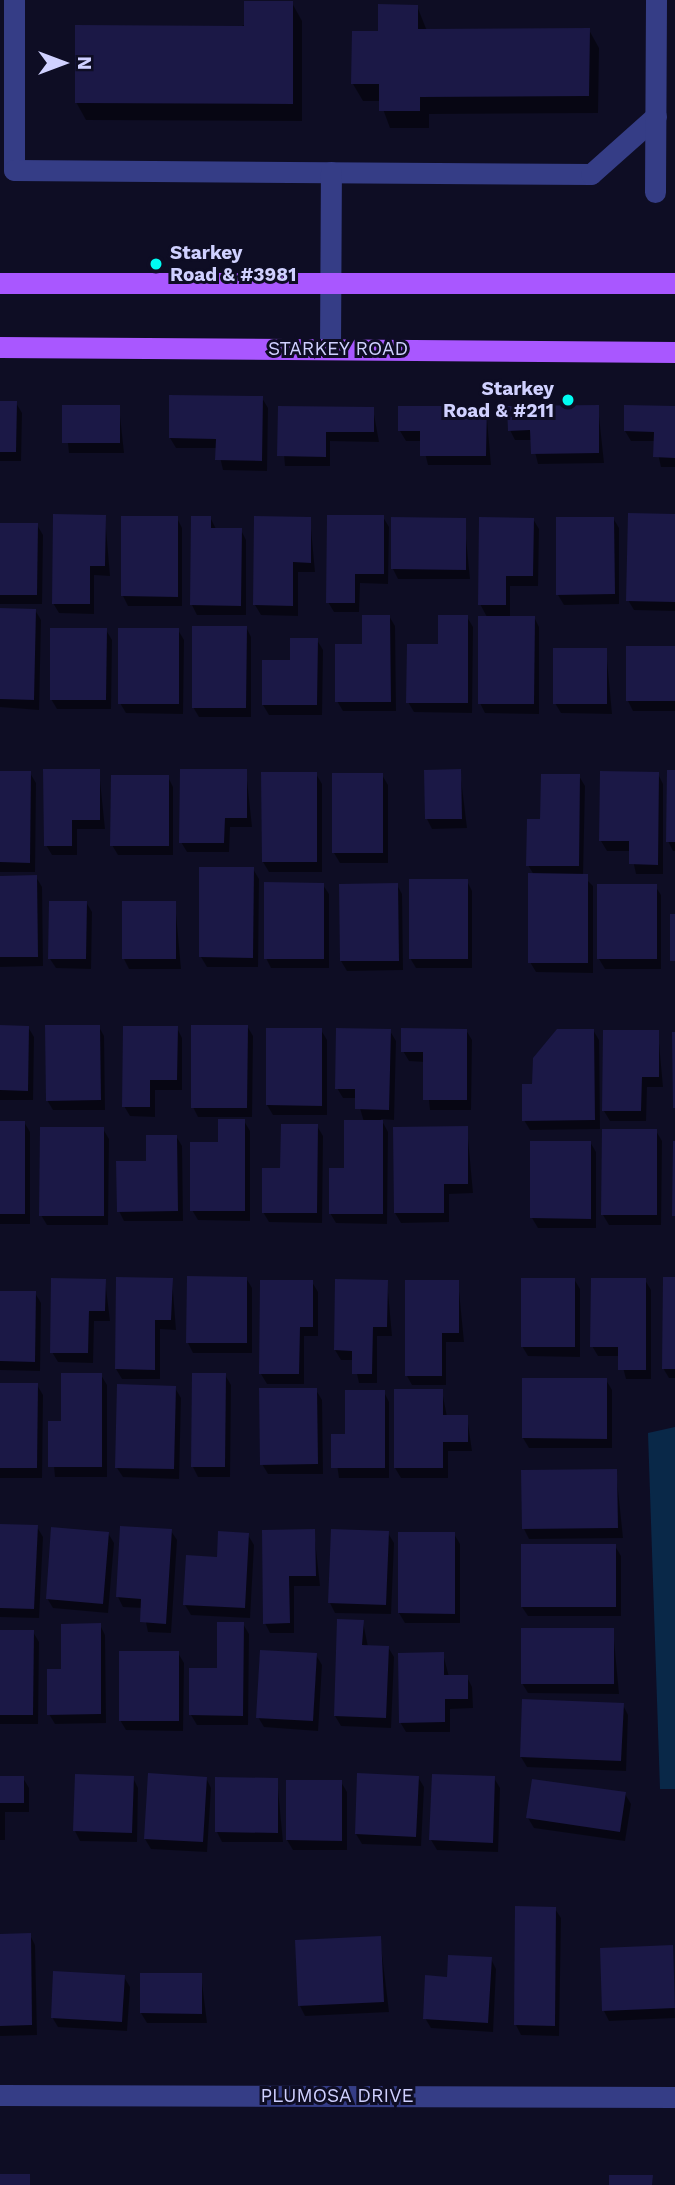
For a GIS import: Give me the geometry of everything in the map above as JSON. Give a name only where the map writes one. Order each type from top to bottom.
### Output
[{"type":"main road","points":[[0,283],[675,283]]},
{"type":"main road","name":"STARKEY ROAD","points":[[0,347],[675,352]]},
{"type":"street","points":[[14,0],[14,170],[591,174],[656,116]]},
{"type":"street","points":[[655,192],[656,0]]},
{"type":"street","points":[[330,349],[331,172]]},
{"type":"street","name":"PLUMOSA DRIVE","points":[[0,2095],[675,2097]]},
{"type":"water","points":[[675,1427],[675,1789],[660,1789],[648,1433]]},
{"type":"building","points":[[244,1],[293,1],[293,104],[75,103],[75,25],[244,26]]},
{"type":"building","points":[[378,4],[418,5],[418,29],[590,28],[589,96],[420,97],[420,111],[379,111],[379,84],[351,84],[352,31],[378,31]]},
{"type":"building","points":[[169,395],[263,396],[262,461],[215,460],[216,439],[169,438]]},
{"type":"building","points":[[0,401],[17,401],[16,452],[0,452]]},
{"type":"building","points":[[62,405],[120,405],[120,443],[62,443]]},
{"type":"building","points":[[599,405],[599,453],[531,454],[530,430],[508,431],[507,406]]},
{"type":"building","points":[[624,405],[675,406],[675,458],[653,457],[654,432],[624,431]]},
{"type":"building","points":[[278,406],[374,407],[374,432],[326,432],[326,457],[277,456]]},
{"type":"building","points":[[398,406],[487,406],[486,456],[420,456],[420,431],[398,431]]},
{"type":"building","points":[[628,513],[675,514],[675,602],[626,601]]},
{"type":"building","points":[[53,514],[106,515],[105,566],[90,566],[90,604],[52,604]]},
{"type":"building","points":[[327,515],[384,515],[384,574],[355,574],[355,603],[326,603]]},
{"type":"building","points":[[121,516],[178,516],[178,597],[121,596]]},
{"type":"building","points":[[191,516],[211,516],[211,528],[242,528],[241,606],[190,605]]},
{"type":"building","points":[[254,516],[311,517],[311,563],[293,562],[293,606],[253,605]]},
{"type":"building","points":[[391,517],[466,518],[466,570],[391,569]]},
{"type":"building","points":[[479,517],[534,518],[533,576],[506,576],[506,605],[478,605]]},
{"type":"building","points":[[556,517],[614,517],[615,594],[556,595]]},
{"type":"building","points":[[0,523],[38,523],[37,595],[0,595]]},
{"type":"building","points":[[0,608],[36,609],[34,700],[0,699]]},
{"type":"building","points":[[362,615],[390,615],[391,702],[335,702],[335,644],[362,644]]},
{"type":"building","points":[[438,615],[468,615],[468,703],[406,703],[407,644],[438,644]]},
{"type":"building","points":[[478,616],[535,616],[534,704],[478,704]]},
{"type":"building","points":[[192,626],[247,626],[246,708],[192,708]]},
{"type":"building","points":[[50,628],[107,628],[106,700],[50,700]]},
{"type":"building","points":[[118,628],[179,628],[179,704],[118,704]]},
{"type":"building","points":[[290,638],[318,638],[317,705],[262,705],[262,660],[290,660]]},
{"type":"building","points":[[626,646],[675,646],[675,701],[626,701]]},
{"type":"building","points":[[553,648],[607,648],[607,704],[553,704]]},
{"type":"building","points":[[43,769],[100,769],[100,820],[72,820],[72,846],[44,846]]},
{"type":"building","points":[[180,769],[247,769],[247,818],[225,818],[224,843],[179,843]]},
{"type":"building","points":[[461,769],[462,819],[425,819],[424,770]]},
{"type":"building","points":[[667,770],[675,770],[675,842],[666,842]]},
{"type":"building","points":[[0,771],[31,771],[30,863],[0,862]]},
{"type":"building","points":[[600,771],[659,772],[658,865],[629,864],[629,841],[599,841]]},
{"type":"building","points":[[261,772],[317,772],[317,862],[262,862]]},
{"type":"building","points":[[332,773],[383,773],[383,853],[332,853]]},
{"type":"building","points":[[541,774],[580,774],[579,866],[526,866],[527,819],[540,819]]},
{"type":"building","points":[[111,775],[169,775],[169,846],[110,846]]},
{"type":"building","points":[[199,867],[254,867],[253,958],[199,957]]},
{"type":"building","points":[[528,873],[588,874],[588,963],[528,963]]},
{"type":"building","points":[[37,875],[38,957],[0,957],[0,876]]},
{"type":"building","points":[[409,879],[468,879],[468,959],[409,959]]},
{"type":"building","points":[[264,882],[324,883],[324,959],[264,959]]},
{"type":"building","points":[[398,883],[399,961],[340,961],[339,884]]},
{"type":"building","points":[[597,884],[657,884],[657,959],[597,959]]},
{"type":"building","points":[[49,901],[87,901],[86,959],[48,959]]},
{"type":"building","points":[[122,901],[176,901],[176,959],[122,959]]},
{"type":"building","points":[[670,914],[675,914],[675,961],[670,961]]},
{"type":"building","points":[[0,1025],[29,1026],[28,1091],[0,1090]]},
{"type":"building","points":[[45,1025],[100,1025],[101,1100],[46,1101]]},
{"type":"building","points":[[191,1025],[248,1025],[247,1108],[191,1108]]},
{"type":"building","points":[[123,1026],[178,1026],[177,1080],[150,1080],[150,1107],[122,1107]]},
{"type":"building","points":[[266,1028],[322,1028],[322,1106],[266,1105]]},
{"type":"building","points":[[336,1028],[391,1029],[389,1110],[355,1109],[355,1089],[335,1089]]},
{"type":"building","points":[[401,1028],[467,1029],[467,1100],[423,1100],[423,1052],[401,1052]]},
{"type":"building","points":[[557,1029],[594,1029],[595,1120],[522,1121],[522,1084],[532,1084],[533,1058]]},
{"type":"building","points":[[603,1030],[659,1030],[659,1077],[642,1077],[641,1111],[602,1111]]},
{"type":"building","points":[[672,1032],[675,1032],[675,1108],[673,1108]]},
{"type":"building","points":[[218,1119],[245,1119],[245,1211],[190,1211],[190,1142],[218,1142]]},
{"type":"building","points":[[344,1120],[383,1120],[383,1214],[329,1214],[329,1168],[344,1168]]},
{"type":"building","points":[[0,1121],[25,1121],[25,1214],[0,1214]]},
{"type":"building","points":[[281,1124],[318,1124],[317,1213],[262,1213],[262,1168],[280,1168]]},
{"type":"building","points":[[468,1126],[468,1184],[444,1184],[444,1213],[394,1213],[393,1127]]},
{"type":"building","points":[[40,1127],[104,1127],[104,1216],[39,1216]]},
{"type":"building","points":[[602,1129],[657,1129],[657,1215],[601,1215]]},
{"type":"building","points":[[146,1135],[177,1135],[178,1211],[117,1212],[116,1161],[146,1161]]},
{"type":"building","points":[[530,1141],[591,1141],[591,1219],[530,1218]]},
{"type":"building","points":[[675,1141],[675,1216],[672,1216]]},
{"type":"building","points":[[187,1276],[247,1277],[247,1343],[186,1343]]},
{"type":"building","points":[[116,1277],[173,1278],[171,1320],[155,1320],[155,1370],[115,1369]]},
{"type":"building","points":[[663,1277],[675,1277],[675,1369],[662,1369]]},
{"type":"building","points":[[51,1278],[106,1279],[105,1311],[89,1311],[88,1353],[50,1353]]},
{"type":"building","points":[[521,1278],[575,1278],[575,1347],[521,1347]]},
{"type":"building","points":[[591,1278],[646,1278],[646,1370],[618,1370],[618,1347],[590,1347]]},
{"type":"building","points":[[335,1279],[388,1280],[387,1327],[373,1327],[372,1374],[352,1374],[352,1351],[334,1350]]},
{"type":"building","points":[[260,1280],[313,1280],[313,1327],[300,1327],[299,1374],[259,1374]]},
{"type":"building","points":[[405,1280],[459,1280],[459,1333],[442,1333],[442,1376],[405,1376]]},
{"type":"building","points":[[0,1291],[36,1291],[35,1362],[0,1361]]},
{"type":"building","points":[[61,1373],[102,1373],[102,1467],[48,1467],[48,1421],[61,1421]]},
{"type":"building","points":[[192,1373],[226,1373],[225,1467],[191,1467]]},
{"type":"building","points":[[522,1378],[607,1378],[607,1439],[522,1438]]},
{"type":"building","points":[[0,1383],[38,1383],[37,1468],[0,1468]]},
{"type":"building","points":[[117,1384],[176,1386],[174,1469],[115,1468]]},
{"type":"building","points":[[259,1388],[317,1388],[318,1464],[260,1465]]},
{"type":"building","points":[[394,1389],[443,1389],[443,1415],[468,1415],[468,1442],[443,1442],[443,1468],[394,1468]]},
{"type":"building","points":[[345,1390],[385,1390],[385,1468],[331,1468],[331,1434],[345,1434]]},
{"type":"building","points":[[617,1469],[618,1528],[522,1529],[521,1470]]},
{"type":"building","points":[[0,1524],[38,1525],[34,1609],[0,1608]]},
{"type":"building","points":[[120,1526],[172,1529],[166,1624],[140,1622],[141,1599],[116,1597]]},
{"type":"building","points":[[51,1527],[109,1532],[103,1604],[46,1599]]},
{"type":"building","points":[[315,1529],[316,1576],[289,1576],[290,1623],[263,1624],[262,1530]]},
{"type":"building","points":[[331,1529],[389,1531],[386,1605],[328,1603]]},
{"type":"building","points":[[218,1531],[249,1533],[245,1608],[183,1605],[186,1555],[217,1557]]},
{"type":"building","points":[[398,1532],[455,1532],[455,1614],[398,1613]]},
{"type":"building","points":[[521,1544],[616,1544],[616,1607],[521,1607]]},
{"type":"building","points":[[337,1619],[364,1620],[362,1645],[389,1646],[386,1718],[334,1716]]},
{"type":"building","points":[[217,1622],[244,1622],[243,1716],[189,1715],[189,1668],[217,1668]]},
{"type":"building","points":[[101,1623],[101,1714],[47,1715],[47,1669],[61,1669],[61,1624]]},
{"type":"building","points":[[521,1628],[614,1628],[614,1684],[521,1684]]},
{"type":"building","points":[[0,1630],[34,1630],[33,1715],[0,1715]]},
{"type":"building","points":[[260,1650],[317,1653],[313,1721],[256,1718]]},
{"type":"building","points":[[119,1651],[179,1651],[179,1721],[119,1721]]},
{"type":"building","points":[[444,1652],[444,1675],[468,1675],[468,1699],[445,1699],[445,1722],[399,1723],[398,1653]]},
{"type":"building","points":[[522,1699],[624,1703],[621,1761],[520,1757]]},
{"type":"building","points":[[148,1773],[207,1777],[203,1842],[144,1839]]},
{"type":"building","points":[[357,1773],[419,1776],[416,1837],[355,1834]]},
{"type":"building","points":[[75,1774],[134,1776],[132,1833],[73,1831]]},
{"type":"building","points":[[432,1774],[495,1776],[493,1843],[429,1840]]},
{"type":"building","points":[[0,1776],[24,1776],[24,1803],[0,1803]]},
{"type":"building","points":[[215,1777],[278,1778],[278,1833],[215,1832]]},
{"type":"building","points":[[532,1779],[626,1792],[620,1832],[526,1818]]},
{"type":"building","points":[[286,1780],[342,1780],[342,1841],[286,1840]]},
{"type":"building","points":[[515,1906],[556,1907],[555,2026],[514,2025]]},
{"type":"building","points":[[31,1933],[32,2025],[0,2026],[0,1934]]},
{"type":"building","points":[[381,1936],[384,2002],[298,2006],[295,1940]]},
{"type":"building","points":[[673,1945],[675,2008],[602,2011],[600,1948]]},
{"type":"building","points":[[448,1955],[492,1957],[488,2023],[423,2019],[425,1975],[447,1977]]},
{"type":"building","points":[[53,1971],[125,1975],[122,2022],[51,2018]]},
{"type":"building","points":[[140,1973],[202,1973],[202,2014],[140,2013]]},
{"type":"building","points":[[0,2174],[30,2174],[30,2185],[0,2185]]},
{"type":"building","points":[[609,2175],[653,2175],[652,2185],[609,2185]]},
{"type":"place","name":"Starkey Road & #3981","points":[[156,264]]},
{"type":"place","name":"Starkey Road & #211","points":[[568,400]]}]
